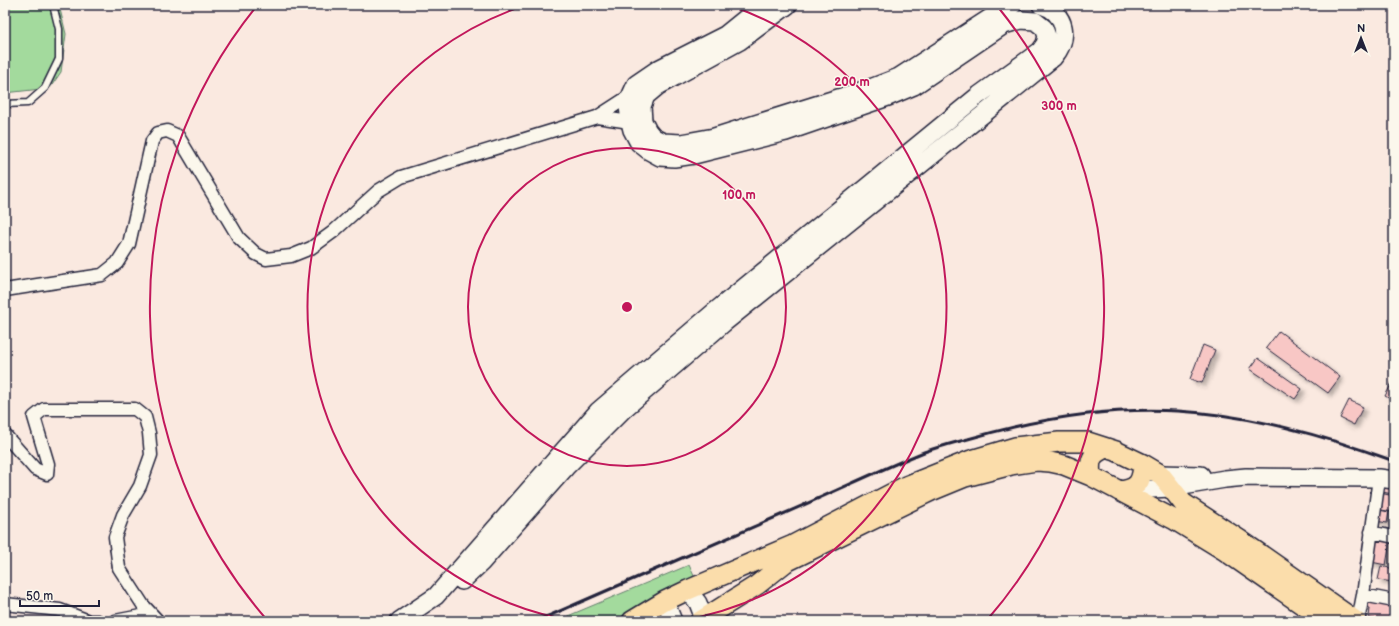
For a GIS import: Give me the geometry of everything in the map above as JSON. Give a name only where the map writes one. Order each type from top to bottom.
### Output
[{"type":"main road","points":[[644,618],[665,601],[793,545],[906,486],[971,460],[1015,447],[1059,442],[1088,442],[1116,451],[1143,464],[1166,481],[1183,503],[1240,540],[1357,621]]},
{"type":"main road","points":[[1091,476],[1090,469],[1092,459],[1096,452],[1106,448]]},
{"type":"main road","points":[[703,620],[757,585],[786,562],[931,490],[965,477],[1011,465],[1036,461],[1050,462],[1064,466],[1125,490],[1225,551],[1326,621]]},
{"type":"main road","points":[[1125,490],[1137,484],[1142,474],[1143,464]]},
{"type":"street","points":[[399,621],[436,596],[598,411],[714,312],[979,95],[1040,51],[1045,44],[1047,36],[1044,28],[1035,21],[1021,20],[1004,25],[914,86],[888,97],[786,132],[694,155],[674,158],[660,157],[639,143],[632,130],[628,106],[630,95],[636,84],[658,69],[725,36],[762,5]]},
{"type":"street","points":[[788,5],[740,42],[658,86],[646,96],[642,106],[643,120],[648,131],[654,138],[663,142],[681,144],[714,138],[873,87],[899,77],[1012,5]]},
{"type":"street","points":[[412,621],[439,604],[481,563],[566,467],[624,409],[724,323],[1053,58],[1059,51],[1062,43],[1063,26],[1061,19],[1055,12],[1049,7],[1042,5]]},
{"type":"street","points":[[5,290],[102,275],[116,263],[129,244],[152,141],[158,133],[167,131],[178,136],[239,238],[256,254],[266,259],[291,256],[311,248],[333,232],[378,192],[401,177],[597,117],[630,95]]},
{"type":"street","points":[[597,117],[630,122]]},
{"type":"street","points":[[5,436],[34,469],[47,474],[48,464],[34,417],[44,409],[135,409],[145,417],[149,433],[151,455],[140,486],[122,515],[114,537],[119,568],[142,605],[154,618]]},
{"type":"street","points":[[1125,490],[1166,481],[1246,477],[1386,479],[1371,532],[1363,595],[1357,621]]},
{"type":"street","points":[[1371,532],[1394,537]]},
{"type":"street","points":[[688,590],[698,603],[703,620]]},
{"type":"street","points":[[1363,595],[1394,601]]},
{"type":"street","points":[[665,601],[673,621]]},
{"type":"street","points":[[5,604],[60,610],[71,618],[98,621]]},
{"type":"street","points":[[115,621],[154,618]]},
{"type":"lane","points":[[5,104],[28,103],[45,88],[49,80],[59,59],[59,30],[53,5]]},
{"type":"green space","points":[[5,5],[59,5],[66,34],[61,72],[50,88],[5,93]]},
{"type":"green space","points":[[689,565],[694,576],[615,621],[556,621]]},
{"type":"building","points":[[1279,331],[1340,377],[1328,393],[1266,348]]},
{"type":"building","points":[[1203,345],[1215,350],[1202,383],[1190,379]]},
{"type":"building","points":[[1258,358],[1302,389],[1295,399],[1250,369]]},
{"type":"building","points":[[1394,379],[1394,401],[1385,396]]},
{"type":"building","points":[[1349,400],[1363,407],[1354,425],[1340,418]]},
{"type":"building","points":[[1383,483],[1394,485],[1394,494],[1381,492]]},
{"type":"building","points":[[1380,493],[1394,496],[1394,512],[1381,510],[1382,506],[1378,505]]},
{"type":"building","points":[[1379,510],[1389,512],[1387,523],[1376,521]]},
{"type":"building","points":[[1375,539],[1390,542],[1386,565],[1371,562]]},
{"type":"building","points":[[1381,566],[1394,569],[1394,582],[1378,580]]},
{"type":"building","points":[[1369,601],[1394,606],[1394,621],[1369,618]]},
{"type":"railway","points":[[537,621],[924,452],[994,432],[1046,420],[1125,411],[1151,410],[1206,413],[1288,428],[1342,443],[1394,461]]}]
